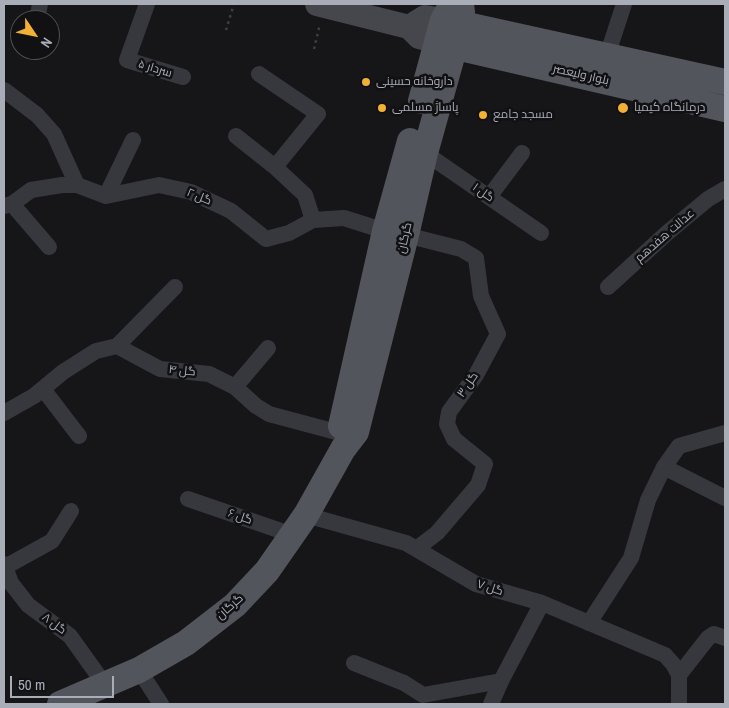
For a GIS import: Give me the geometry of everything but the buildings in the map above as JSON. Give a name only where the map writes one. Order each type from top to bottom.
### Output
[{"type":"main road","points":[[320,5],[409,26],[425,17],[452,23]]},
{"type":"main road","name":"بلوار ولیعصر","points":[[452,23],[725,82]]},
{"type":"main road","name":"بلوار ولیعصر","points":[[452,23],[725,109]]},
{"type":"main road","name":"گرگان","points":[[396,233],[425,152],[452,23]]},
{"type":"main road","name":"گرگان","points":[[60,704],[140,670],[186,643],[235,605],[267,571],[300,525],[342,441],[452,23]]},
{"type":"street","name":"سردار ۵","points":[[147,4],[127,60],[183,78]]},
{"type":"street","points":[[608,56],[624,4]]},
{"type":"street","points":[[259,74],[318,114],[275,167]]},
{"type":"street","points":[[4,90],[37,115],[54,134],[77,185]]},
{"type":"street","points":[[236,136],[275,167],[305,195],[313,220]]},
{"type":"street","points":[[49,247],[8,205],[31,190],[77,185],[106,196],[133,140]]},
{"type":"street","name":"گل ۱","points":[[425,152],[541,233]]},
{"type":"street","points":[[489,197],[522,153]]},
{"type":"street","name":"گل ۲","points":[[106,196],[159,185],[191,192],[231,211],[266,239],[289,233],[313,220],[344,218],[396,233]]},
{"type":"street","name":"عدالت هفدهم","points":[[608,287],[667,233],[708,199],[725,191]]},
{"type":"street","name":"گل ۳","points":[[396,233],[461,249],[476,258],[481,296],[498,334],[476,375],[449,412],[446,424],[454,439],[485,464],[478,485],[437,533],[416,549]]},
{"type":"street","points":[[4,413],[34,396],[63,372],[96,351],[117,346],[175,287]]},
{"type":"street","name":"گل ۴","points":[[117,346],[160,369],[210,374],[236,387],[256,406],[270,414],[342,441]]},
{"type":"street","points":[[236,387],[268,348]]},
{"type":"street","points":[[43,389],[79,436]]},
{"type":"street","points":[[588,623],[631,558],[648,500],[664,467],[679,446],[725,432]]},
{"type":"street","points":[[664,467],[725,498]]},
{"type":"street","name":"گل ۶","points":[[188,499],[300,525]]},
{"type":"street","points":[[4,565],[52,541],[71,511]]},
{"type":"street","name":"گل ۷","points":[[300,525],[406,543],[476,584],[542,604],[665,654],[676,670]]},
{"type":"street","name":"گل ۸","points":[[4,565],[11,583],[28,605],[70,636],[105,685]]},
{"type":"street","points":[[491,704],[542,604]]},
{"type":"street","points":[[678,704],[676,670],[714,634],[725,638]]},
{"type":"street","points":[[354,663],[404,683],[421,699],[502,681]]},
{"type":"street","points":[[140,670],[161,704]]},
{"type":"path","points":[[226,30],[234,4]]},
{"type":"path","points":[[314,49],[320,5]]},
{"type":"place","name":"داروخانه حسینی","points":[[366,82]]},
{"type":"place","name":"پاساژ مسلمی","points":[[382,108]]},
{"type":"place","name":"درمانگاه کیمیا","points":[[623,108]]},
{"type":"place","name":"مسجد جامع","points":[[483,115]]}]
